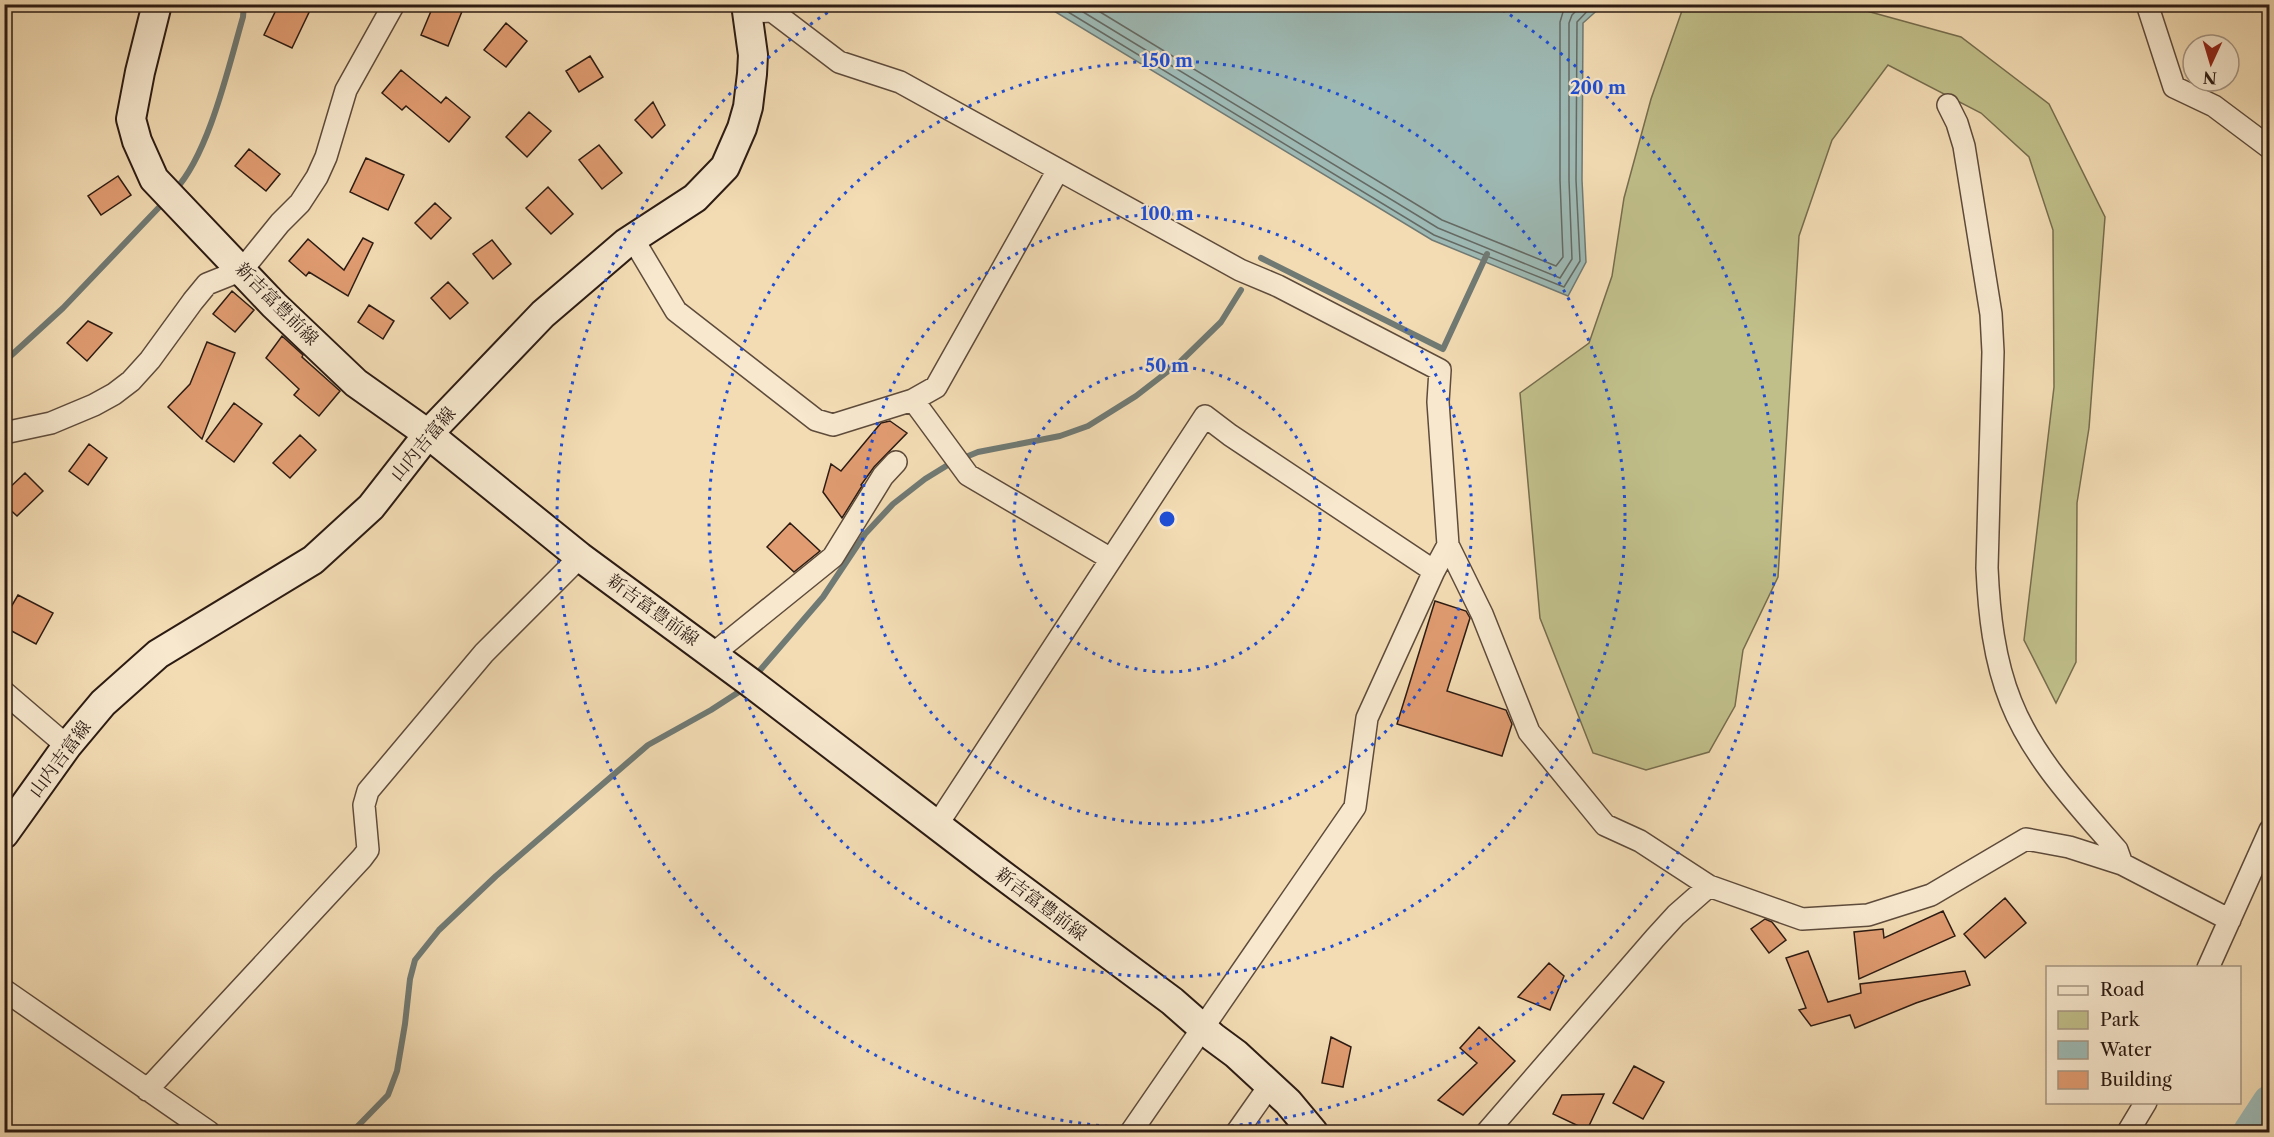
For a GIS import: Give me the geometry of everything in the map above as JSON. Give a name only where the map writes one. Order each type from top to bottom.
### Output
[{"type":"main road","name":"新吉富豊前線","points":[[157,4],[131,119],[137,141],[154,179],[274,305],[356,383],[428,434],[580,557],[713,654],[1172,1001],[1270,1085],[1314,1132]]},
{"type":"main road","name":"山内吉富線","points":[[4,834],[67,746],[103,703],[158,654],[313,560],[371,507],[428,434],[543,314],[633,239],[695,198],[725,167],[742,128],[748,107],[753,55],[747,8]]},
{"type":"street","points":[[4,433],[51,423],[114,394],[131,381],[150,360],[207,284],[242,270],[280,223],[300,203],[317,177],[326,157],[346,90],[394,4]]},
{"type":"street","points":[[2147,4],[2174,87],[2214,106],[2270,148]]},
{"type":"street","points":[[747,8],[772,11],[839,62],[900,82],[1240,270],[1278,286],[1440,370],[1438,402],[1448,544],[1482,614],[1529,732],[1605,825],[1640,841],[1709,886],[1802,919],[1868,915],[1931,895],[2026,839],[2069,846],[2122,864],[2230,920]]},
{"type":"street","points":[[1948,105],[1957,123],[1964,146],[1991,315],[1993,352],[1987,568],[1989,603],[1998,662],[2011,702],[2038,751],[2117,850],[2122,864]]},
{"type":"street","points":[[633,239],[676,311],[816,420],[833,425],[912,400],[936,387],[1058,170]]},
{"type":"street","points":[[912,400],[968,475],[1111,559]]},
{"type":"street","points":[[937,825],[1205,416],[1434,571]]},
{"type":"street","points":[[713,654],[833,556],[882,476],[896,462]]},
{"type":"street","points":[[1131,1132],[1354,807],[1367,718],[1448,544]]},
{"type":"street","points":[[147,1090],[362,858],[368,850],[369,840],[364,805],[368,791],[484,653],[580,557]]},
{"type":"street","points":[[4,692],[67,746]]},
{"type":"street","points":[[2209,966],[2270,830]]},
{"type":"street","points":[[1487,1132],[1655,938],[1676,915],[1709,886]]},
{"type":"street","points":[[4,990],[209,1132]]},
{"type":"street","points":[[1237,1132],[1270,1085]]},
{"type":"street","points":[[2128,1132],[2145,1104]]},
{"type":"green space","points":[[1684,5],[1845,5],[1961,37],[2049,104],[2105,217],[2089,428],[2077,503],[2076,662],[2056,703],[2024,640],[2054,387],[2053,230],[2029,157],[1981,113],[1888,65],[1832,140],[1799,236],[1778,577],[1743,650],[1735,706],[1709,752],[1646,770],[1593,753],[1540,618],[1520,393],[1589,343],[1612,276],[1624,198],[1651,99]]},
{"type":"water","points":[[1044,5],[1603,5],[1583,23],[1582,180],[1586,262],[1568,296],[1432,240]]},
{"type":"building","points":[[279,4],[313,4],[292,48],[264,35]]},
{"type":"building","points":[[434,4],[465,4],[448,46],[421,35]]},
{"type":"building","points":[[506,23],[527,41],[506,67],[484,50]]},
{"type":"building","points":[[590,56],[603,77],[579,92],[566,71]]},
{"type":"building","points":[[401,70],[441,103],[446,97],[470,117],[449,142],[406,106],[402,110],[382,93]]},
{"type":"building","points":[[653,102],[665,125],[652,138],[635,120]]},
{"type":"building","points":[[529,112],[551,131],[527,157],[506,137]]},
{"type":"building","points":[[599,145],[622,173],[602,189],[579,160]]},
{"type":"building","points":[[249,149],[280,174],[266,191],[235,166]]},
{"type":"building","points":[[366,158],[404,175],[388,210],[350,192]]},
{"type":"building","points":[[118,176],[131,195],[101,215],[88,196]]},
{"type":"building","points":[[548,187],[573,214],[551,234],[526,208]]},
{"type":"building","points":[[435,203],[451,218],[431,239],[415,223]]},
{"type":"building","points":[[363,238],[373,243],[348,296],[309,272],[306,276],[289,261],[308,239],[344,270]]},
{"type":"building","points":[[492,240],[511,264],[493,279],[473,254]]},
{"type":"building","points":[[448,282],[468,303],[450,319],[431,298]]},
{"type":"building","points":[[232,291],[254,310],[235,332],[213,314]]},
{"type":"building","points":[[369,305],[394,321],[383,339],[358,322]]},
{"type":"building","points":[[88,321],[112,333],[87,361],[67,343]]},
{"type":"building","points":[[282,336],[340,391],[319,416],[294,395],[299,389],[266,358]]},
{"type":"building","points":[[207,342],[235,353],[202,439],[168,407],[190,384]]},
{"type":"building","points":[[234,403],[262,424],[234,462],[206,441]]},
{"type":"building","points":[[890,421],[907,433],[874,467],[842,518],[823,492],[831,464],[841,471],[881,423]]},
{"type":"building","points":[[300,435],[316,450],[290,478],[273,463]]},
{"type":"building","points":[[89,444],[107,458],[88,485],[69,471]]},
{"type":"building","points":[[25,473],[43,491],[17,516],[4,504],[4,493]]},
{"type":"building","points":[[790,523],[820,551],[794,572],[767,547]]},
{"type":"building","points":[[18,595],[53,613],[36,644],[4,627],[4,619]]},
{"type":"building","points":[[1435,601],[1466,611],[1470,618],[1447,691],[1506,710],[1512,724],[1502,756],[1397,724]]},
{"type":"building","points":[[2005,898],[2026,923],[1985,958],[1964,934]]},
{"type":"building","points":[[1943,911],[1955,936],[1859,979],[1854,932],[1883,929],[1884,938]]},
{"type":"building","points":[[1765,919],[1772,922],[1786,940],[1769,953],[1751,929]]},
{"type":"building","points":[[1808,951],[1828,1002],[1861,993],[1860,984],[1965,971],[1970,985],[1916,1003],[1855,1028],[1850,1015],[1811,1026],[1799,1010],[1806,1008],[1786,958]]},
{"type":"building","points":[[1549,963],[1564,976],[1550,1010],[1518,997]]},
{"type":"building","points":[[1479,1027],[1515,1061],[1463,1115],[1438,1100],[1477,1063],[1460,1048]]},
{"type":"building","points":[[1331,1037],[1351,1047],[1343,1087],[1322,1083]]},
{"type":"building","points":[[1634,1066],[1664,1082],[1643,1119],[1613,1103]]},
{"type":"building","points":[[1604,1094],[1587,1130],[1553,1114],[1562,1095]]},
{"type":"waterway","points":[[175,190],[198,155],[208,132],[243,17],[244,4]]},
{"type":"waterway","points":[[4,362],[63,308],[166,200]]},
{"type":"waterway","points":[[1261,258],[1443,349],[1487,254]]},
{"type":"waterway","points":[[755,676],[823,597],[865,534],[893,504],[925,479],[951,463],[978,452],[1060,436],[1088,426],[1136,396],[1180,362],[1221,322],[1241,290]]},
{"type":"waterway","points":[[352,1132],[388,1095],[397,1071],[410,979],[415,960],[439,930],[496,876],[648,745],[745,688]]},
{"type":"waterway","points":[[2251,1132],[2270,1103]]}]
